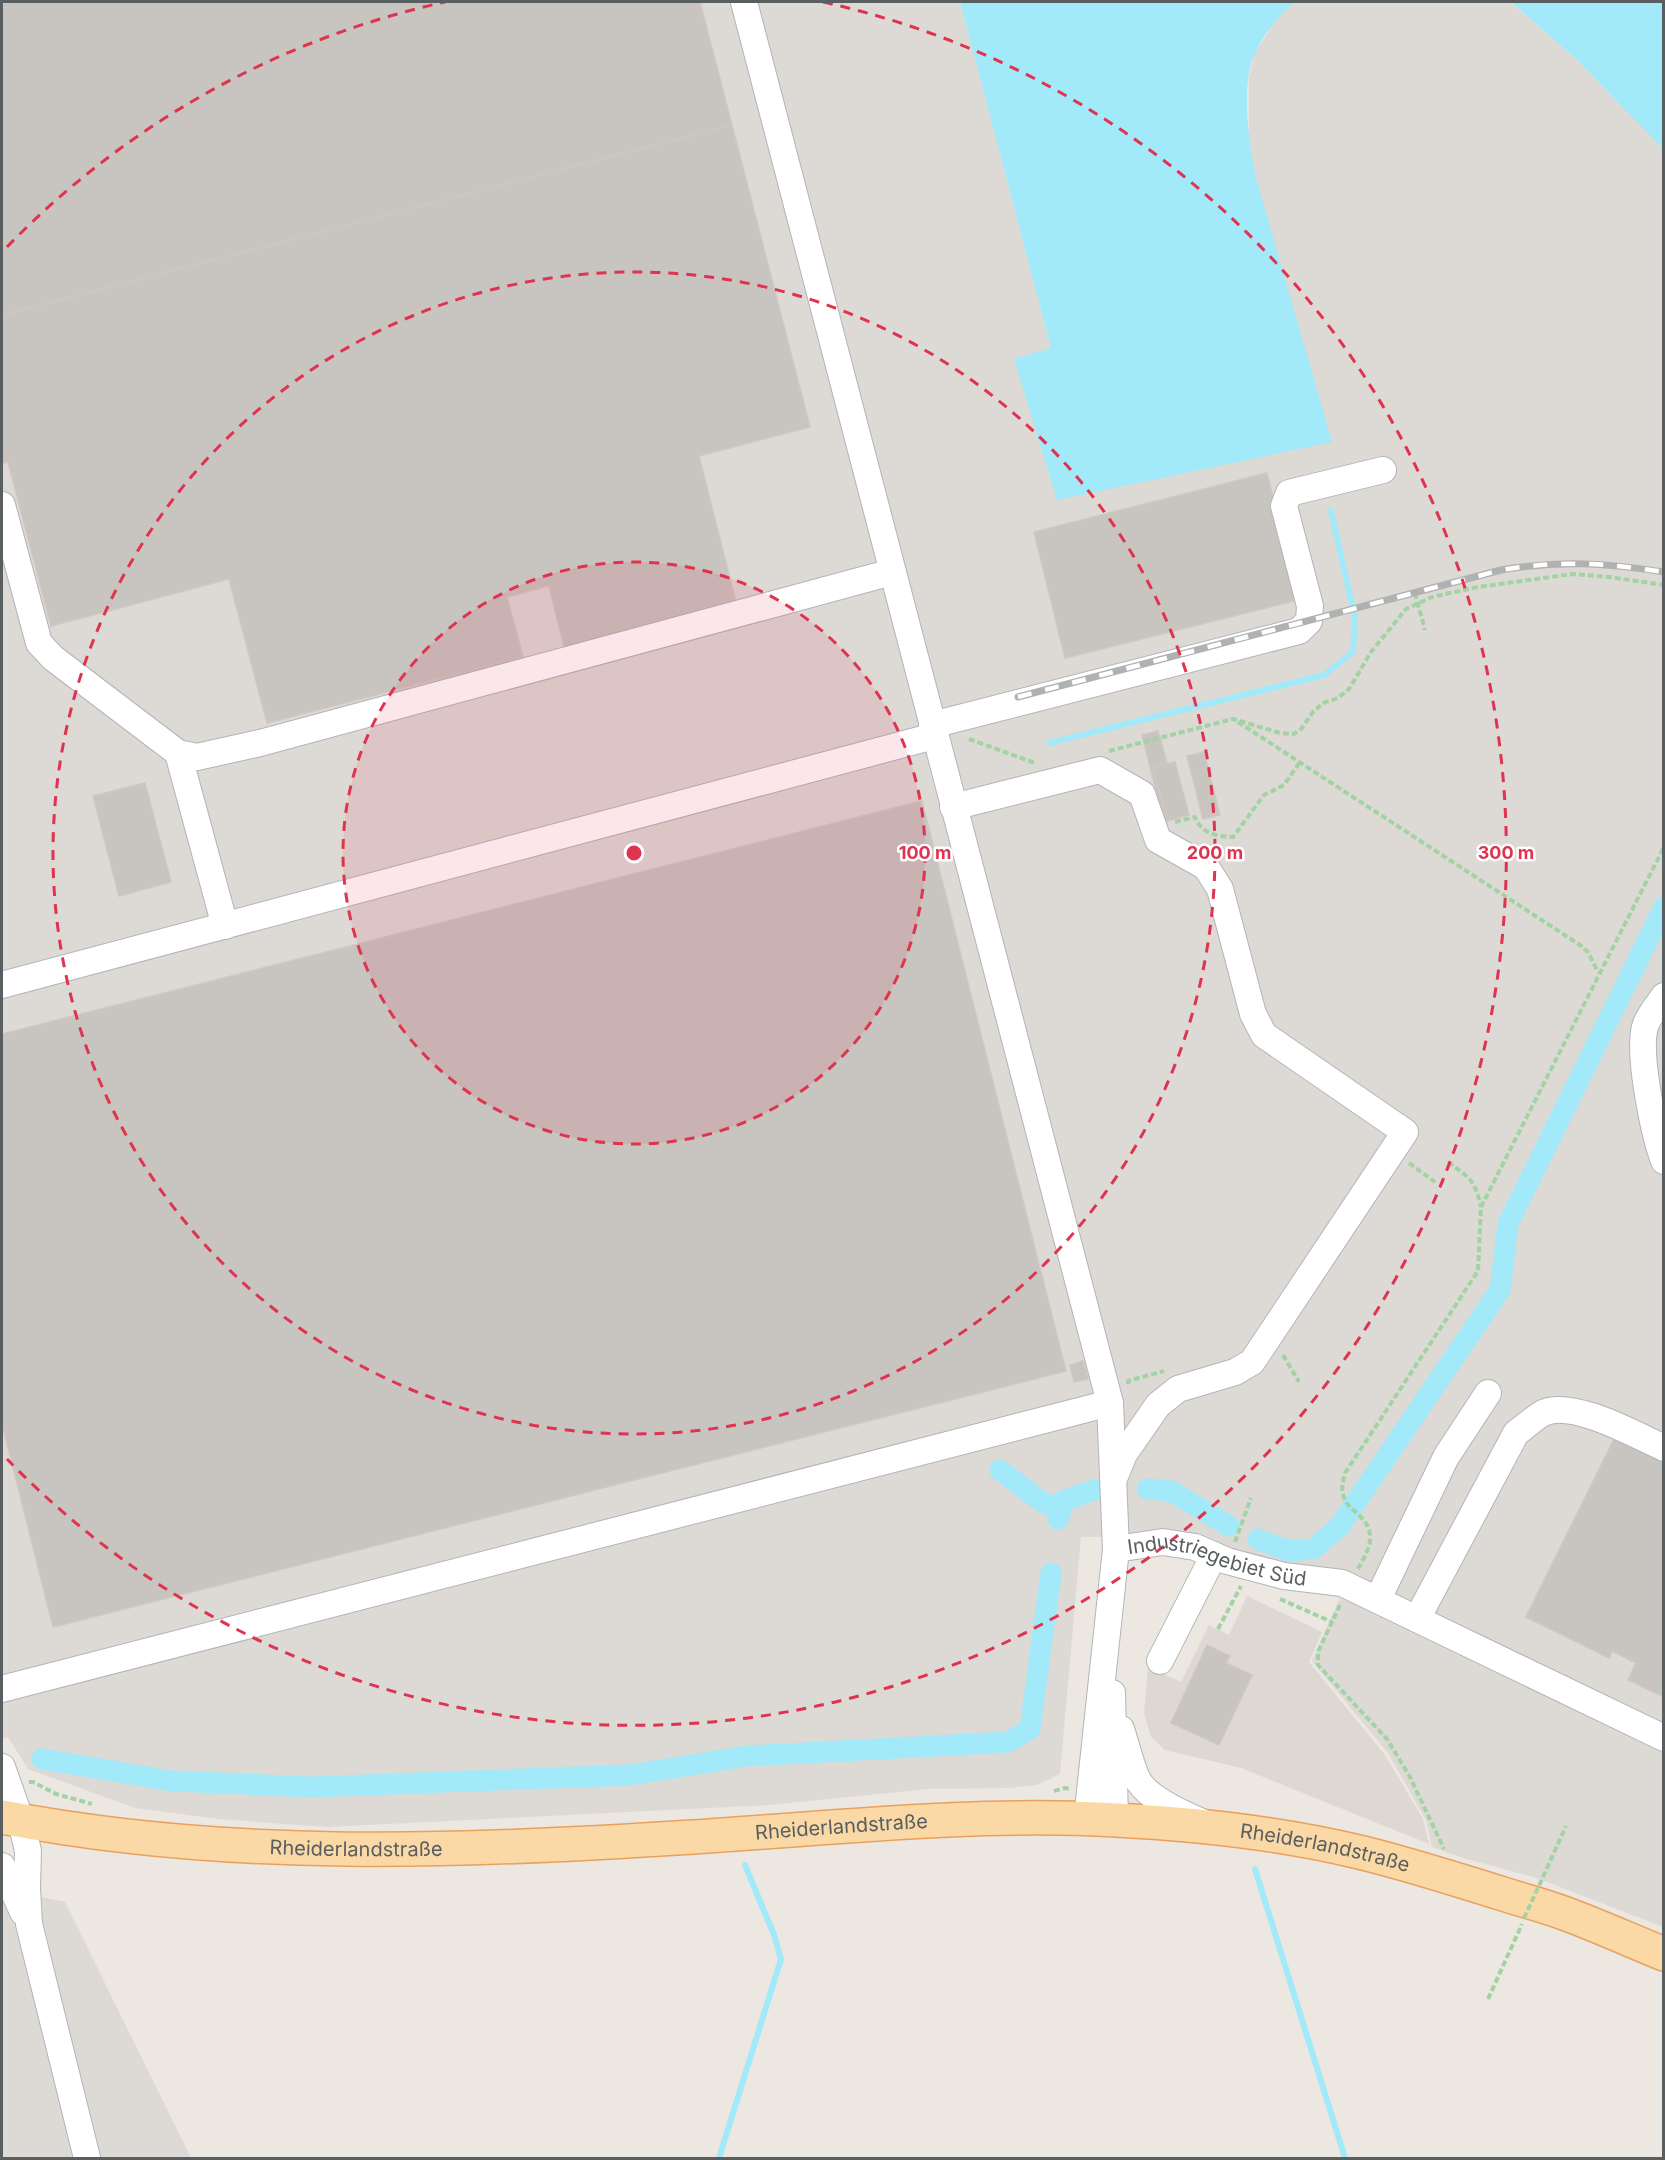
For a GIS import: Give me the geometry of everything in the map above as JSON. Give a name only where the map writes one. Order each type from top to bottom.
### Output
[{"type":"main road","name":"Rheiderlandstraße","points":[[11,1819],[73,1830],[201,1844],[329,1850],[444,1849],[656,1839],[1097,1810],[1300,1840],[1368,1854],[1567,1914],[1664,1954]]},
{"type":"lane","points":[[744,2],[1110,1403],[1116,1550]]},
{"type":"lane","points":[[2,985],[1299,631],[1309,621],[1310,606],[1284,506],[1289,494],[1383,470]]},
{"type":"lane","points":[[2,505],[39,643],[53,658],[178,753],[197,757],[260,743],[892,572]]},
{"type":"lane","points":[[178,753],[225,926]]},
{"type":"lane","points":[[953,807],[1100,770],[1142,794],[1158,840],[1206,867],[1220,889],[1253,1014],[1264,1035],[1405,1132],[1252,1362],[1235,1372],[1178,1389],[1158,1406],[1124,1454],[1113,1479]]},
{"type":"lane","points":[[1664,996],[1646,1024],[1642,1048],[1643,1066],[1664,1161]]},
{"type":"lane","points":[[1378,1599],[1446,1457],[1488,1393]]},
{"type":"lane","points":[[2,1689],[1110,1403]]},
{"type":"lane","points":[[1418,1619],[1516,1433],[1544,1413],[1561,1410],[1598,1417],[1664,1448]]},
{"type":"lane","name":"Industriegebiet Süd","points":[[1097,1810],[1108,1618],[1116,1550],[1163,1542],[1224,1550],[1284,1576],[1342,1583],[1664,1738]]},
{"type":"lane","points":[[1160,1662],[1224,1550]]},
{"type":"lane","name":"Industriegebiet Süd","points":[[1097,1810],[1113,1705],[1108,1618]]},
{"type":"lane","name":"Industriegebiet Süd","points":[[1113,1705],[1139,1782],[1173,1809],[1213,1828]]},
{"type":"lane","points":[[5,1776],[11,1819],[28,1851],[29,1924],[87,2158]]},
{"type":"lane","points":[[2,1866],[29,1924]]},
{"type":"path","points":[[1108,751],[1233,719],[1280,733],[1294,734],[1323,703],[1338,699],[1348,689],[1371,652],[1406,609],[1432,597],[1478,587],[1573,574],[1664,585]]},
{"type":"path","points":[[1415,593],[1425,630]]},
{"type":"path","points":[[1233,719],[1580,945],[1588,952],[1599,973]]},
{"type":"path","points":[[933,731],[1045,767]]},
{"type":"path","points":[[1154,828],[1195,817],[1197,824],[1214,836],[1233,837],[1264,795],[1284,785],[1300,762]]},
{"type":"path","points":[[1481,1208],[1664,847]]},
{"type":"path","points":[[1446,1853],[1441,1837],[1387,1739],[1318,1665],[1318,1652],[1370,1542],[1370,1533],[1342,1496],[1342,1483],[1350,1462],[1478,1270],[1481,1208],[1478,1191],[1471,1178],[1448,1162]]},
{"type":"path","points":[[1110,1403],[1130,1391],[1128,1381],[1170,1370]]},
{"type":"path","points":[[1224,1550],[1251,1498]]},
{"type":"path","points":[[1218,1629],[1242,1583]]},
{"type":"path","points":[[5,1776],[33,1782],[56,1794],[98,1805]]},
{"type":"path","points":[[1044,1794],[1065,1788],[1097,1810]]},
{"type":"path","points":[[1488,1999],[1566,1826]]},
{"type":"shaded area","points":[[2,2],[960,2],[1051,348],[1015,359],[1057,500],[1256,178],[1249,143],[1249,77],[1254,54],[1276,20],[1295,2],[1510,2],[1577,60],[1663,149],[1663,1927],[1537,1878],[1432,1847],[1426,1820],[1388,1753],[1312,1661],[1351,1572],[1283,1569],[1198,1536],[1081,1537],[1060,1774],[1037,1785],[1009,1788],[928,1789],[769,1805],[327,1827],[218,1819],[135,1808],[28,1769],[8,1737],[2,1738]]},
{"type":"shaded area","points":[[1247,1596],[1322,1632],[1309,1662],[1385,1755],[1423,1819],[1429,1844],[1241,1768],[1165,1750],[1151,1737],[1144,1713],[1148,1667],[1181,1682],[1209,1625],[1229,1635]]},
{"type":"shaded area","points":[[2,1889],[65,1902],[191,2158],[2,2158]]},
{"type":"water","points":[[960,2],[1295,2],[1273,25],[1255,53],[1248,81],[1247,114],[1256,178],[1332,442],[1057,500],[1014,359],[1051,348]]},
{"type":"water","points":[[1511,2],[1663,2],[1663,149],[1577,60]]},
{"type":"building","points":[[12,2],[700,2],[732,125],[2,315],[2,4]]},
{"type":"building","points":[[732,125],[810,427],[699,456],[737,606],[565,650],[549,586],[507,597],[523,657],[267,723],[229,579],[51,626],[8,462],[2,463],[2,315]]},
{"type":"building","points":[[1267,473],[1298,600],[1065,658],[1034,532]]},
{"type":"building","points":[[1158,731],[1167,763],[1153,767],[1167,821],[1164,822],[1142,735]]},
{"type":"building","points":[[1204,752],[1220,815],[1203,819],[1187,756]]},
{"type":"building","points":[[1175,762],[1189,815],[1167,821],[1153,767]]},
{"type":"building","points":[[145,783],[171,882],[119,896],[93,796]]},
{"type":"building","points":[[922,801],[1066,1371],[53,1627],[2,1424],[2,1034]]},
{"type":"building","points":[[1083,1361],[1088,1379],[1074,1382],[1070,1365]]},
{"type":"building","points":[[1615,1437],[1664,1461],[1664,1697],[1628,1680],[1636,1663],[1612,1651],[1609,1658],[1526,1617]]},
{"type":"building","points":[[1207,1645],[1230,1656],[1226,1663],[1252,1675],[1219,1745],[1171,1723]]},
{"type":"waterway","points":[[1049,743],[1324,675],[1353,652],[1355,618],[1331,511]]},
{"type":"waterway","points":[[1258,1539],[1289,1551],[1313,1549],[1339,1527],[1500,1290],[1508,1224],[1664,907]]},
{"type":"waterway","points":[[1000,1470],[1042,1502],[1061,1509]]},
{"type":"waterway","points":[[1147,1489],[1171,1491],[1229,1526]]},
{"type":"waterway","points":[[1058,1519],[1065,1500],[1094,1490]]},
{"type":"waterway","points":[[42,1759],[172,1781],[313,1787],[630,1775],[746,1756],[1008,1742],[1030,1729],[1051,1573]]},
{"type":"waterway","points":[[719,2158],[781,1959],[774,1935],[745,1865]]},
{"type":"waterway","points":[[1255,1869],[1345,2158]]},
{"type":"railway","points":[[1018,697],[1501,570],[1543,565],[1582,564],[1622,566],[1664,572]]}]
